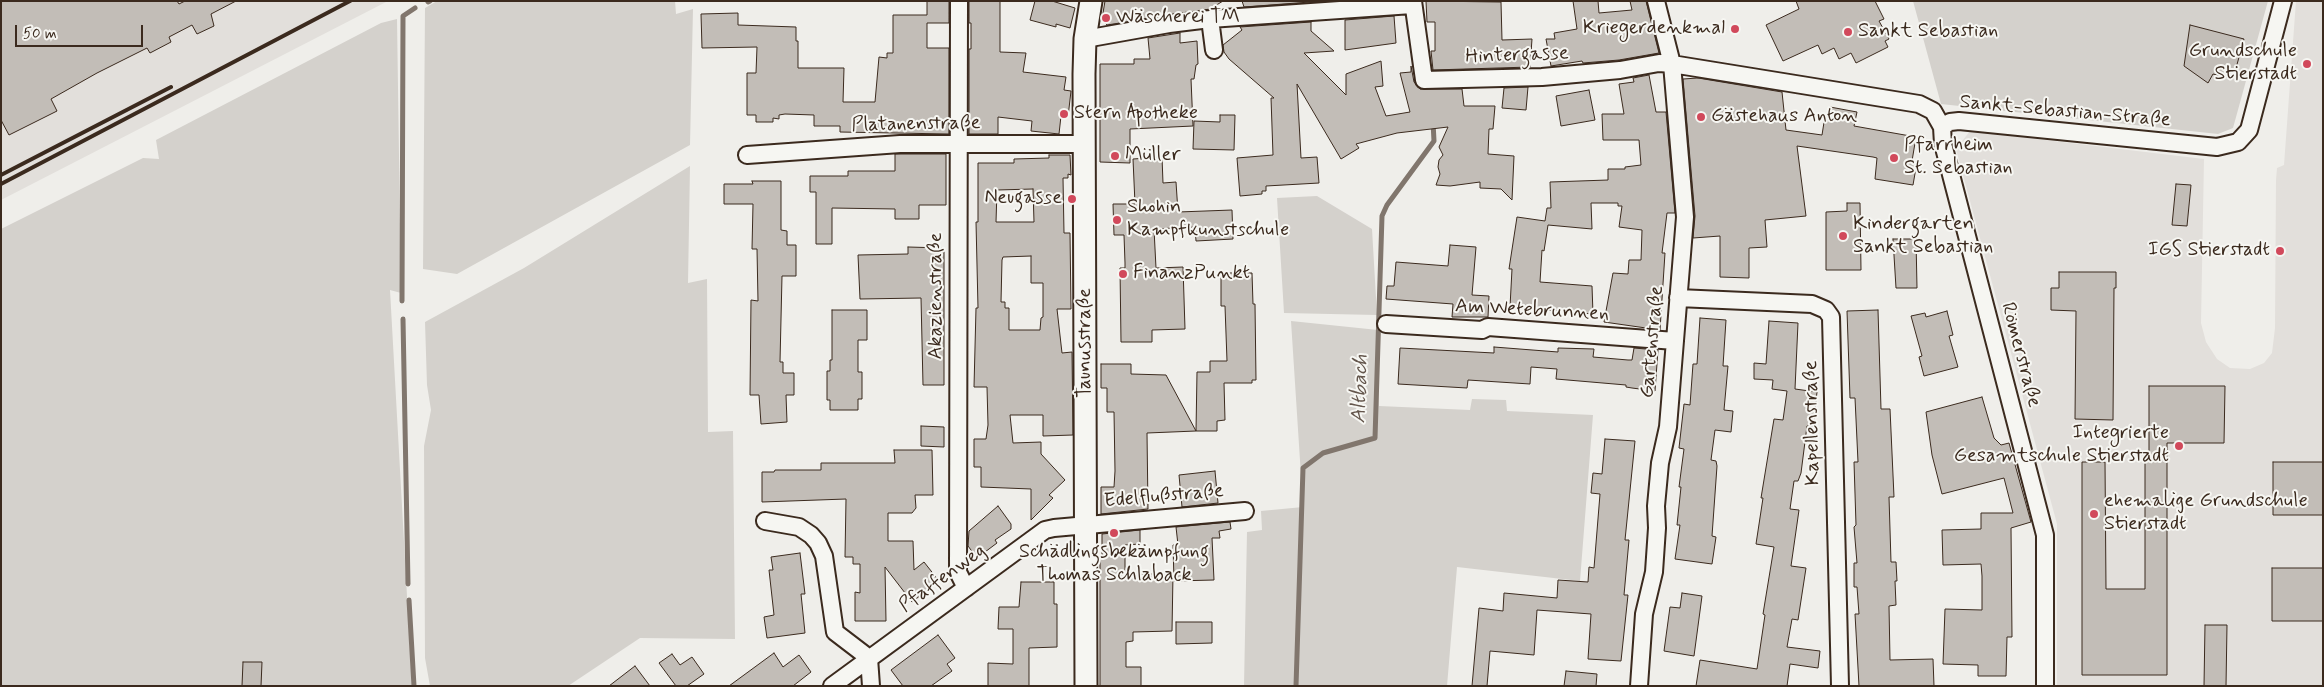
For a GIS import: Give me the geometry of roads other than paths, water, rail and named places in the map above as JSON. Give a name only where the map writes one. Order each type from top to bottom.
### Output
[{"type":"street","name":"Akazienstraße","points":[[959,1],[958,572],[966,588]]},
{"type":"street","name":"Taunusstraße","points":[[1086,686],[1085,39],[1091,1]]},
{"type":"street","name":"Gartenstraße","points":[[1639,686],[1644,614],[1654,572],[1657,528],[1656,506],[1660,463],[1668,427],[1684,217],[1672,64],[1656,1]]},
{"type":"street","name":"Sankt-Sebastian-Straße","points":[[1672,64],[1919,104],[1933,111],[1942,127],[1950,122],[1959,121],[2217,146],[2230,145],[2238,142],[2249,130],[2282,1]]},
{"type":"street","points":[[1085,39],[1210,19],[1413,3]]},
{"type":"street","name":"Hintergasse","points":[[1413,3],[1424,80],[1542,77],[1620,70],[1659,63],[1672,64]]},
{"type":"street","points":[[1210,19],[1214,50]]},
{"type":"street","name":"Römerstraße","points":[[1942,127],[1942,144],[2045,535],[2045,686]]},
{"type":"street","name":"Platanenstraße","points":[[748,155],[900,144],[1085,144]]},
{"type":"street","name":"Kapellenstraße","points":[[1678,298],[1812,304],[1826,310],[1831,317],[1840,686]]},
{"type":"street","name":"Am Wetebrunnen","points":[[1386,324],[1482,330],[1488,327],[1675,341]]},
{"type":"street","name":"Edelflußstraße","points":[[1087,525],[1245,511]]},
{"type":"street","points":[[765,521],[799,527],[811,534],[818,543],[824,556],[835,632],[869,658],[871,686]]},
{"type":"street","name":"Pfaffenweg","points":[[832,686],[1046,530],[1087,525]]},
{"type":"waterway","points":[[402,301],[403,16],[415,8]]},
{"type":"waterway","name":"Altbach","points":[[1296,686],[1303,468],[1323,453],[1375,438],[1382,216],[1387,205],[1434,141],[1433,122]]},
{"type":"waterway","points":[[403,319],[408,584]]},
{"type":"waterway","points":[[409,600],[414,686]]},
{"type":"railway","points":[[1,184],[350,1]]},
{"type":"railway","points":[[1,175],[171,87]]},
{"type":"place","name":"Wäscherei TM","points":[[1106,18]]},
{"type":"place","name":"Kriegerdenkmal","points":[[1735,29]]},
{"type":"place","name":"Sankt Sebastian","points":[[1848,32]]},
{"type":"place","name":"Grundschule Stierstadt","points":[[2307,64]]},
{"type":"place","name":"Stern Apotheke","points":[[1064,114]]},
{"type":"place","name":"Gästehaus Anton","points":[[1701,117]]},
{"type":"place","name":"Müller","points":[[1115,156]]},
{"type":"place","name":"Pfarrheim St. Sebastian","points":[[1894,158]]},
{"type":"place","name":"Neugasse","points":[[1072,199]]},
{"type":"place","name":"Shohin Kampfkunstschule","points":[[1117,220]]},
{"type":"place","name":"Kindergarten Sankt Sebastian","points":[[1843,236]]},
{"type":"place","name":"IGS Stierstadt","points":[[2280,251]]},
{"type":"place","name":"FinanzPunkt","points":[[1123,274]]},
{"type":"place","name":"Integrierte Gesamtschule Stierstadt","points":[[2179,446]]},
{"type":"place","name":"ehemalige Grundschule Stierstadt","points":[[2094,514]]},
{"type":"place","name":"Schädlingsbekämpfung Thomas Schlaback","points":[[1114,533]]}]
